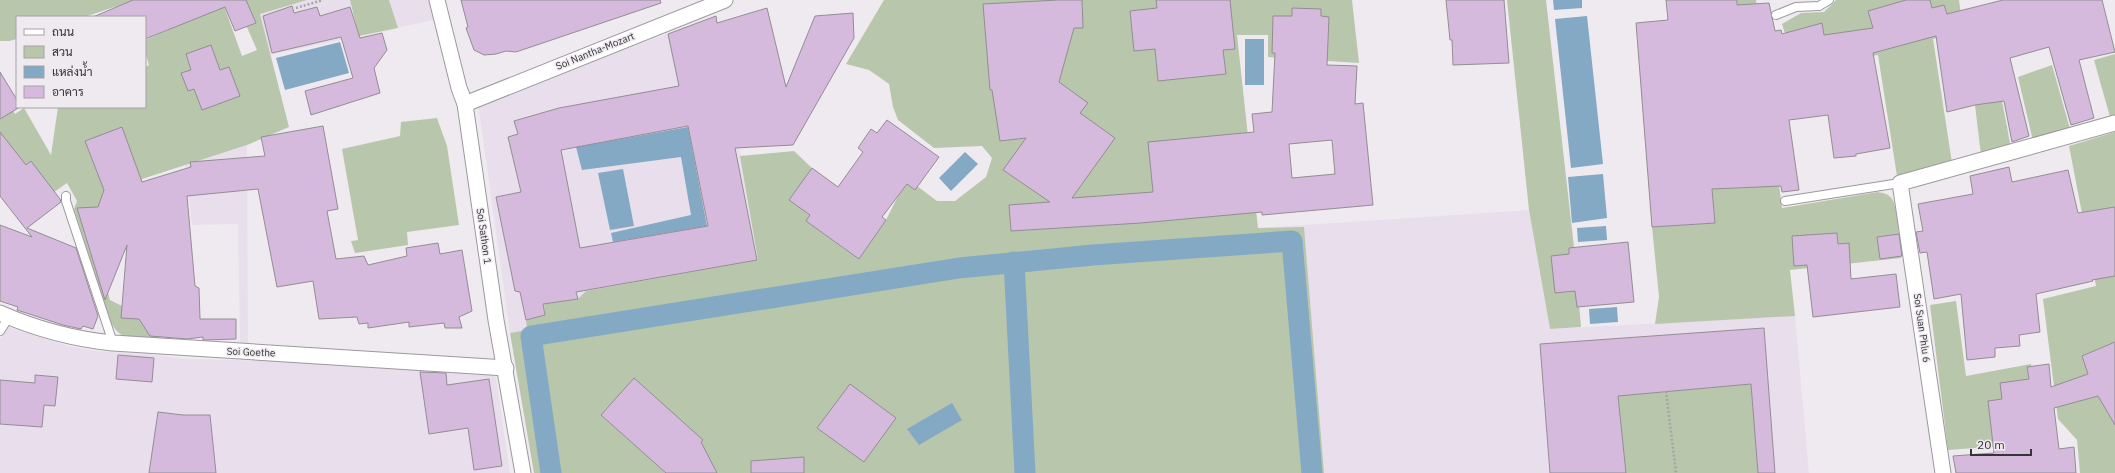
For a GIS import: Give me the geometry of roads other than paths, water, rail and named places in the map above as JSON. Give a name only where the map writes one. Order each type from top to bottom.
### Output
[{"type":"street","name":"Soi Sathon 1","points":[[437,0],[459,88],[465,104],[496,320],[506,368],[523,473]]},
{"type":"street","name":"Soi Nantha-Mozart","points":[[465,104],[725,0]]},
{"type":"street","points":[[1900,182],[2115,123]]},
{"type":"street","name":"Soi Suan Phlu 6","points":[[1900,182],[1943,473]]},
{"type":"street","name":"Soi Goethe","points":[[5,315],[81,340],[506,368]]},
{"type":"lane","points":[[1776,14],[1796,7],[1819,6],[1829,0]]},
{"type":"lane","points":[[1785,201],[1900,182]]},
{"type":"lane","points":[[66,196],[66,201],[113,343]]},
{"type":"lane","points":[[0,331],[5,315]]},
{"type":"water","points":[[1553,0],[1582,0],[1582,8],[1554,10]]},
{"type":"water","points":[[1587,16],[1603,164],[1571,168],[1555,19]]},
{"type":"water","points":[[1245,39],[1264,39],[1264,85],[1245,85]]},
{"type":"water","points":[[340,42],[349,73],[285,90],[276,58]]},
{"type":"water","points":[[688,127],[707,226],[613,242],[611,233],[691,215],[681,157],[582,170],[576,147]]},
{"type":"water","points":[[965,152],[978,164],[951,191],[939,178]]},
{"type":"water","points":[[623,169],[634,226],[610,230],[598,173]]},
{"type":"water","points":[[1603,174],[1607,218],[1572,223],[1568,177]]},
{"type":"water","points":[[1606,226],[1607,240],[1578,242],[1577,228]]},
{"type":"water","points":[[1617,307],[1618,322],[1590,324],[1589,309]]},
{"type":"water","points":[[952,403],[962,420],[919,445],[907,429]]},
{"type":"waterway","points":[[551,473],[531,336],[959,268],[1093,255],[1292,241],[1312,473]]},
{"type":"waterway","points":[[1014,262],[1025,473]]}]
